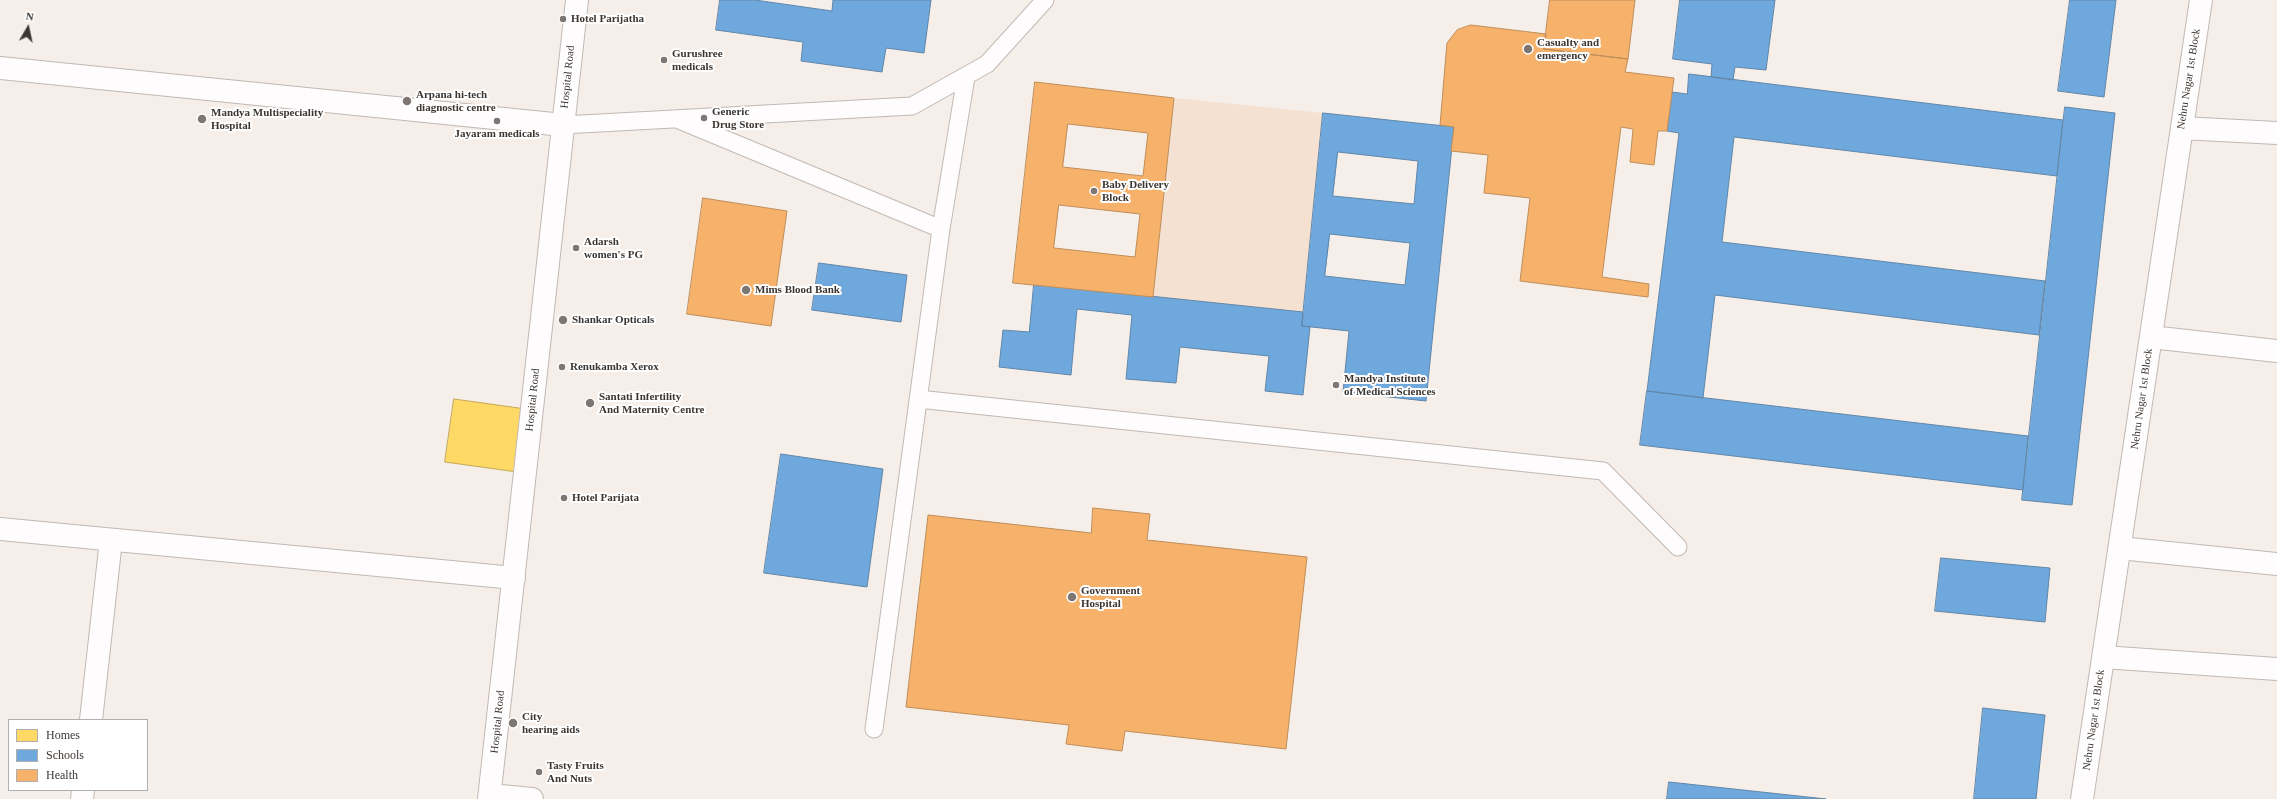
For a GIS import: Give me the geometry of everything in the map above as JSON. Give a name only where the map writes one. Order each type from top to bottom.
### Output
[{"type":"street","name":"Hospital Road","points":[[490,797],[576,0]]},
{"type":"street","name":"Nehru Nagar 1st Block","points":[[2082,799],[2201,0]]},
{"type":"street","points":[[0,68],[563,125]]},
{"type":"street","points":[[2182,128],[2277,133]]},
{"type":"street","points":[[2151,337],[2277,351]]},
{"type":"street","points":[[0,529],[514,578]]},
{"type":"street","points":[[90,719],[111,540]]},
{"type":"street","points":[[2120,548],[2277,564]]},
{"type":"street","points":[[2103,657],[2277,669]]},
{"type":"street","points":[[490,797],[532,799]]},
{"type":"lane","points":[[563,125],[912,106],[987,64],[1045,0]]},
{"type":"lane","points":[[874,729],[941,229],[966,77]]},
{"type":"lane","points":[[675,118],[941,229]]},
{"type":"lane","points":[[918,399],[1603,471],[1678,547]]},
{"type":"shaded area","points":[[1174,98],[1323,113],[1303,312],[1153,297]]},
{"type":"building: Homes","points":[[454,399],[526,409],[517,472],[445,462]]},
{"type":"building: Schools","points":[[720,0],[755,0],[832,11],[833,0],[931,0],[924,53],[886,48],[882,72],[801,61],[803,42],[716,30]]},
{"type":"building: Schools","points":[[1680,0],[1775,0],[1766,70],[1735,67],[1733,80],[1711,77],[1712,64],[1673,59]]},
{"type":"building: Schools","points":[[2070,0],[2116,0],[2104,97],[2058,91]]},
{"type":"building: Schools","points":[[1689,74],[2063,120],[2057,176],[1734,137],[1722,242],[2045,281],[2039,335],[1715,295],[1703,398],[1647,391],[1679,133],[1667,131],[1672,92],[1687,94]]},
{"type":"building: Schools","points":[[2065,107],[2115,113],[2072,505],[2022,500]]},
{"type":"building: Schools","points":[[1323,113],[1454,127],[1426,401],[1343,392],[1349,331],[1302,326]],"holes":[[[1338,152],[1418,161],[1414,204],[1333,196]],[[1330,234],[1410,243],[1405,285],[1325,276]]]},
{"type":"building: Schools","points":[[819,263],[907,275],[901,322],[812,310]]},
{"type":"building: Schools","points":[[1034,284],[1303,312],[1302,326],[1310,327],[1303,395],[1265,391],[1269,356],[1180,347],[1176,383],[1126,379],[1132,315],[1077,309],[1071,375],[999,367],[1003,330],[1029,332]]},
{"type":"building: Schools","points":[[1647,391],[2028,436],[2023,490],[1640,445]]},
{"type":"building: Schools","points":[[781,454],[883,469],[867,587],[764,573]]},
{"type":"building: Schools","points":[[1941,558],[2050,568],[2045,622],[1935,611]]},
{"type":"building: Schools","points":[[1983,708],[2045,715],[2036,799],[1974,799]]},
{"type":"building: Schools","points":[[1669,782],[1826,799],[1667,799]]},
{"type":"building: Health","points":[[1550,0],[1635,0],[1628,59],[1544,49]]},
{"type":"building: Health","points":[[1471,25],[1546,34],[1544,49],[1628,59],[1625,72],[1674,78],[1667,131],[1658,131],[1654,165],[1630,162],[1633,129],[1621,127],[1602,277],[1649,284],[1648,297],[1520,281],[1530,198],[1484,193],[1488,155],[1451,151],[1454,127],[1440,125],[1447,43],[1457,30]]},
{"type":"building: Health","name":"Baby Delivery Block","points":[[1035,82],[1174,98],[1153,297],[1013,283]],"holes":[[[1068,124],[1148,133],[1143,176],[1063,167]],[[1059,205],[1140,214],[1135,257],[1054,248]]]},
{"type":"building: Health","points":[[703,198],[787,211],[771,326],[687,314]]},
{"type":"building: Health","points":[[1093,508],[1150,514],[1147,540],[1307,557],[1286,749],[1125,731],[1122,751],[1066,744],[1069,725],[906,707],[928,515],[1091,533]]},
{"type":"place","name":"Hotel Parijatha","points":[[563,19]]},
{"type":"place","name":"Casualty and emergency","points":[[1528,49]]},
{"type":"place","name":"Gurushree medicals","points":[[664,60]]},
{"type":"place","name":"Arpana hi-tech diagnostic centre","points":[[407,101]]},
{"type":"place","name":"Generic Drug Store","points":[[704,118]]},
{"type":"place","name":"Mandya Multispeciality Hospital","points":[[202,119]]},
{"type":"place","name":"Jayaram medicals","points":[[497,121]]},
{"type":"place","name":"Baby Delivery Block","points":[[1094,191]]},
{"type":"place","name":"Adarsh women's PG","points":[[576,248]]},
{"type":"place","name":"Mims Blood Bank","points":[[746,290]]},
{"type":"place","name":"Shankar Opticals","points":[[563,320]]},
{"type":"place","name":"Renukamba Xerox","points":[[562,367]]},
{"type":"place","name":"Mandya Institute of Medical Sciences","points":[[1336,385]]},
{"type":"place","name":"Santati Infertility And Maternity Centre","points":[[590,403]]},
{"type":"place","name":"Hotel Parijata","points":[[564,498]]},
{"type":"place","name":"Government Hospital","points":[[1072,597]]},
{"type":"place","name":"City hearing aids","points":[[513,723]]},
{"type":"place","name":"Tasty Fruits And Nuts","points":[[539,772]]}]
